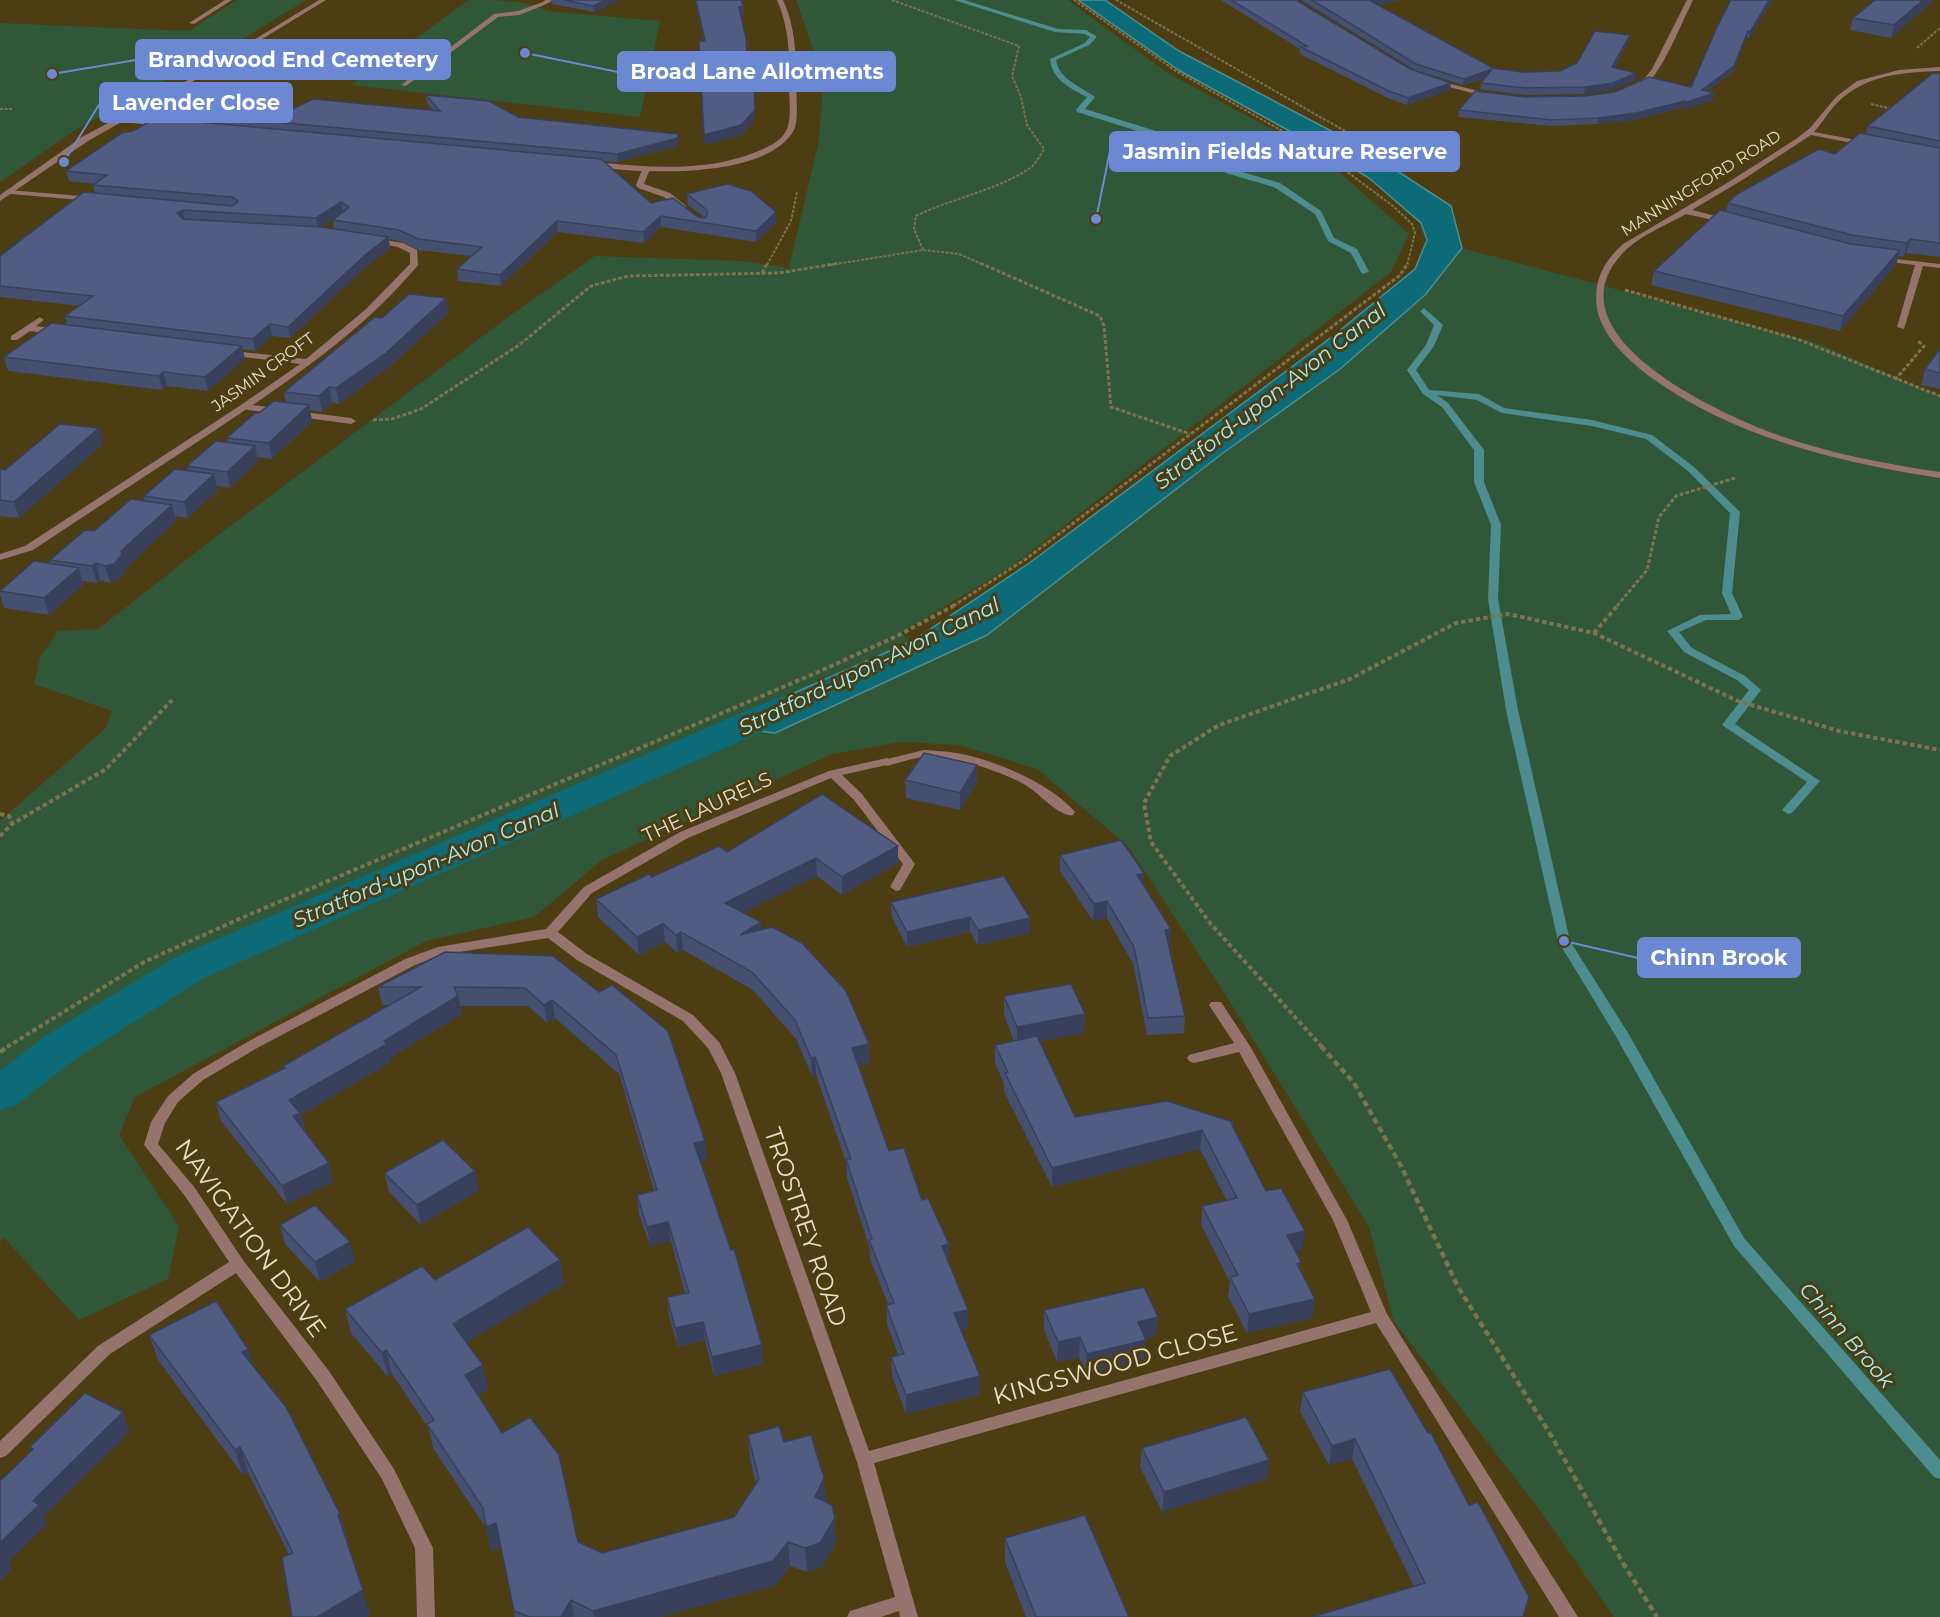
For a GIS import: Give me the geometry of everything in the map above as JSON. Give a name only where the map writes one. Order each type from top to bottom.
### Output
[{"type":"street","points":[[192,23],[229,0]]},
{"type":"street","points":[[0,199],[85,139],[185,84],[323,0]]},
{"type":"street","points":[[404,85],[496,15],[519,13],[551,0]]},
{"type":"street","points":[[587,163],[670,171],[696,170],[743,161],[777,145],[787,136],[792,126],[792,43],[784,6],[780,0]]},
{"type":"street","points":[[1630,87],[1647,79],[1654,70],[1690,0]]},
{"type":"street","name":"MANNINGFORD ROAD","points":[[1601,283],[1616,255],[1644,235],[1810,133],[1838,98],[1864,80],[1940,69]]},
{"type":"street","points":[[1428,79],[1473,93],[1495,96]]},
{"type":"street","points":[[120,120],[167,124]]},
{"type":"street","points":[[1810,133],[1868,145]]},
{"type":"street","points":[[646,169],[640,185],[667,195],[694,217]]},
{"type":"street","points":[[11,192],[105,200]]},
{"type":"street","points":[[1685,211],[1738,225]]},
{"type":"street","name":"JASMIN CROFT","points":[[0,557],[29,548],[244,406],[308,362],[368,312],[414,265],[414,252],[400,245],[360,238]]},
{"type":"street","points":[[1869,257],[1940,266]]},
{"type":"street","points":[[1901,327],[1920,264]]},
{"type":"street","points":[[1601,283],[1600,306],[1612,335],[1624,350],[1682,394],[1724,417],[1777,438],[1838,455],[1940,475]]},
{"type":"street","points":[[14,338],[40,320]]},
{"type":"street","points":[[28,328],[74,334]]},
{"type":"street","points":[[214,351],[308,362]]},
{"type":"street","points":[[244,406],[351,421]]},
{"type":"street","name":"THE LAURELS","points":[[550,933],[588,890],[675,840],[833,773],[924,753],[965,759],[993,767],[1031,783],[1069,812]]},
{"type":"street","points":[[833,773],[857,796],[909,864],[896,887]]},
{"type":"street","name":"NAVIGATION DRIVE","points":[[426,1617],[424,1548],[388,1474],[323,1376],[238,1264],[190,1192],[152,1145],[158,1122],[174,1099],[198,1077],[254,1044],[410,962],[438,951],[550,933]]},
{"type":"street","name":"TROSTREY ROAD","points":[[550,933],[582,957],[688,1018],[714,1045],[728,1073],[864,1459],[907,1610]]},
{"type":"street","points":[[1216,1005],[1243,1046],[1340,1220],[1380,1316],[1569,1617]]},
{"type":"street","points":[[1194,1058],[1243,1046]]},
{"type":"street","points":[[0,1451],[104,1350],[238,1264]]},
{"type":"street","name":"KINGSWOOD CLOSE","points":[[864,1459],[1380,1316]]},
{"type":"street","points":[[856,1617],[907,1610]]},
{"type":"path","points":[[892,0],[1019,46],[1012,76],[1021,97],[1027,124],[1044,149],[1032,167],[996,185],[940,204],[916,216],[914,229],[923,250]]},
{"type":"path","points":[[0,1052],[33,1029],[144,962],[239,919],[898,637],[1000,578],[1390,284],[1407,265],[1415,233],[1412,224],[1393,206],[1323,154],[1176,71],[1074,0]]},
{"type":"path","points":[[1116,0],[1283,98],[1364,142]]},
{"type":"path","points":[[1838,98],[1894,109]]},
{"type":"path","points":[[0,109],[12,109]]},
{"type":"path","points":[[762,274],[791,221],[797,192]]},
{"type":"path","points":[[351,421],[392,419],[421,409],[519,345],[591,286],[628,276],[779,273],[923,250],[959,254],[1100,315],[1104,326],[1111,407],[1191,434]]},
{"type":"path","points":[[1601,283],[1797,339],[1940,396]]},
{"type":"path","points":[[1895,380],[1924,346],[1901,327]]},
{"type":"path","points":[[1594,633],[1647,570],[1659,518],[1677,496],[1735,478]]},
{"type":"path","points":[[1657,1617],[1623,1563],[1549,1432],[1458,1287],[1401,1166],[1354,1083],[1210,923],[1151,842],[1143,803],[1170,756],[1219,726],[1350,679],[1456,623],[1508,614],[1594,633],[1738,701],[1839,731],[1940,750]]},
{"type":"path","points":[[0,836],[12,824],[106,769],[172,700]]},
{"type":"path","points":[[0,814],[9,816],[12,824]]},
{"type":"green space","points":[[237,0],[306,0],[241,40],[77,129],[0,182],[0,23],[189,31]]},
{"type":"green space","points":[[469,0],[510,1],[547,11],[660,21],[640,117],[351,85]]},
{"type":"green space","points":[[796,0],[1068,0],[1166,72],[1320,155],[1409,234],[1391,272],[1015,564],[901,633],[912,641],[720,725],[775,733],[1223,453],[1340,369],[1425,295],[1462,248],[1817,343],[1927,391],[1940,394],[1940,1617],[1614,1617],[1542,1513],[1394,1322],[1369,1227],[1225,994],[1128,846],[1037,769],[960,745],[901,742],[832,754],[602,860],[534,917],[426,941],[135,1097],[119,1135],[179,1226],[168,1279],[79,1320],[4,1238],[0,1241],[0,821],[106,728],[112,711],[34,684],[40,657],[58,631],[98,629],[213,539],[508,317],[595,256],[742,261],[789,268],[819,140],[822,98],[822,75]]},
{"type":"water","points":[[1078,0],[1105,0],[1179,51],[1356,144],[1451,206],[1462,248],[1425,295],[1340,369],[1223,453],[987,635],[775,733],[719,726],[912,641],[1028,564],[1333,336],[1415,269],[1427,240],[1421,223],[1369,178],[1306,140],[1180,71]]},
{"type":"building","points":[[564,0],[606,0],[593,6]]},
{"type":"building","points":[[696,0],[741,0],[743,6],[739,7],[746,38],[748,88],[754,88],[755,110],[741,125],[704,135],[699,41],[705,41]]},
{"type":"building","points":[[1231,0],[1296,0],[1410,69],[1451,83],[1408,98],[1389,91],[1301,47],[1307,46]]},
{"type":"building","points":[[1312,0],[1369,0],[1493,68],[1522,72],[1560,71],[1577,63],[1595,31],[1630,35],[1612,67],[1636,73],[1613,83],[1585,87],[1525,88],[1481,83],[1492,69],[1464,79],[1416,64]]},
{"type":"building","points":[[1731,0],[1769,0],[1750,32],[1748,31],[1734,66],[1702,90],[1714,93],[1684,103],[1685,101],[1636,113],[1598,118],[1552,120],[1459,110],[1475,91],[1525,97],[1585,96],[1615,92],[1649,77],[1691,87]]},
{"type":"building","points":[[1875,0],[1923,0],[1894,25],[1853,18]]},
{"type":"building","points":[[1933,73],[1940,74],[1940,141],[1868,126]]},
{"type":"building","points":[[210,89],[262,94],[275,118],[313,99],[440,111],[426,95],[489,101],[518,117],[678,134],[678,138],[617,154],[170,112]]},
{"type":"building","points":[[156,118],[601,159],[651,203],[673,198],[698,217],[705,218],[707,210],[687,194],[727,184],[751,191],[776,212],[756,231],[661,216],[643,232],[557,221],[500,275],[457,269],[482,247],[418,239],[399,230],[333,220],[349,207],[341,202],[316,218],[183,210],[177,213],[183,219],[321,227],[388,237],[364,256],[288,327],[270,324],[253,339],[65,316],[93,296],[0,286],[0,256],[84,192],[232,206],[237,203],[238,201],[232,197],[93,185],[107,175],[66,171],[122,133],[133,131]]},
{"type":"building","points":[[1860,133],[1940,148],[1940,243],[1910,239],[1907,243],[1852,235],[1728,203],[1737,194],[1819,149],[1835,154]]},
{"type":"building","points":[[1720,210],[1851,244],[1900,250],[1843,316],[1654,271]]},
{"type":"building","points":[[409,294],[446,298],[386,353],[336,388],[329,387],[319,396],[284,392],[375,317],[382,318]]},
{"type":"building","points":[[52,323],[242,346],[205,377],[163,372],[159,376],[4,357]]},
{"type":"building","points":[[1940,349],[1940,373],[1925,369]]},
{"type":"building","points":[[274,401],[309,405],[269,443],[227,438],[255,413],[259,413]]},
{"type":"building","points":[[60,424],[99,428],[14,502],[0,500],[0,469],[5,470]]},
{"type":"building","points":[[216,441],[255,446],[227,472],[187,466]]},
{"type":"building","points":[[175,469],[214,474],[184,502],[144,496]]},
{"type":"building","points":[[131,499],[172,505],[121,551],[122,555],[114,564],[105,566],[96,563],[92,566],[50,560],[85,530],[94,531]]},
{"type":"building","points":[[34,561],[79,568],[44,598],[0,591]]},
{"type":"building","points":[[924,753],[977,765],[960,793],[905,780]]},
{"type":"building","points":[[822,794],[898,846],[842,877],[816,858],[725,903],[761,922],[740,935],[772,927],[802,943],[846,991],[869,1044],[852,1048],[889,1151],[904,1148],[922,1200],[928,1198],[949,1244],[942,1246],[968,1310],[954,1313],[980,1376],[906,1395],[891,1357],[904,1354],[886,1305],[894,1303],[869,1240],[872,1239],[846,1159],[851,1159],[815,1057],[811,1058],[795,1020],[752,972],[681,932],[676,935],[663,924],[637,937],[596,899],[649,874],[652,877],[719,846],[727,852]]},
{"type":"building","points":[[1121,840],[1144,873],[1137,875],[1171,929],[1165,930],[1185,1016],[1148,1018],[1134,947],[1107,901],[1094,904],[1060,855]]},
{"type":"building","points":[[1004,876],[1030,918],[978,930],[970,917],[907,932],[891,902]]},
{"type":"building","points":[[445,952],[553,956],[599,992],[612,985],[668,1031],[705,1141],[694,1143],[731,1250],[734,1249],[762,1345],[712,1357],[703,1322],[675,1328],[667,1297],[689,1293],[668,1222],[647,1227],[637,1195],[657,1190],[616,1055],[552,1000],[544,1005],[525,988],[454,987],[458,996],[384,1041],[387,1044],[289,1100],[300,1113],[293,1116],[329,1163],[282,1186],[216,1102],[285,1068],[283,1066],[421,987],[378,987]]},
{"type":"building","points":[[1071,984],[1085,1014],[1017,1027],[1004,996]]},
{"type":"building","points":[[1037,1036],[1075,1117],[1167,1101],[1233,1122],[1231,1123],[1266,1191],[1281,1188],[1305,1231],[1287,1235],[1301,1262],[1297,1264],[1315,1299],[1249,1314],[1230,1277],[1238,1275],[1202,1206],[1237,1198],[1202,1130],[1052,1168],[1005,1073],[1008,1072],[995,1045]]},
{"type":"building","points":[[443,1140],[475,1171],[417,1205],[384,1173]]},
{"type":"building","points":[[315,1205],[350,1242],[315,1262],[280,1225]]},
{"type":"building","points":[[528,1227],[560,1260],[453,1324],[483,1365],[465,1375],[502,1433],[530,1417],[559,1455],[578,1542],[602,1553],[734,1517],[759,1479],[748,1435],[779,1426],[784,1442],[811,1435],[824,1478],[815,1497],[832,1505],[835,1518],[820,1543],[805,1548],[788,1542],[773,1561],[593,1611],[571,1600],[561,1617],[530,1617],[514,1611],[496,1523],[486,1527],[483,1508],[427,1424],[434,1420],[386,1350],[382,1353],[345,1309],[422,1266],[435,1280]]},
{"type":"building","points":[[1144,1287],[1158,1317],[1138,1322],[1146,1340],[1087,1354],[1080,1337],[1058,1342],[1044,1310]]},
{"type":"building","points":[[216,1301],[248,1349],[242,1352],[286,1407],[340,1514],[338,1515],[363,1590],[317,1617],[292,1617],[282,1557],[293,1553],[240,1447],[235,1450],[149,1335]]},
{"type":"building","points":[[1390,1369],[1428,1433],[1431,1433],[1469,1505],[1478,1502],[1529,1597],[1523,1617],[1312,1617],[1425,1583],[1355,1439],[1332,1446],[1303,1392]]},
{"type":"building","points":[[85,1393],[123,1412],[33,1501],[39,1505],[0,1543],[0,1481],[33,1449],[30,1447]]},
{"type":"building","points":[[1246,1417],[1269,1460],[1164,1492],[1142,1448]]},
{"type":"building","points":[[1085,1515],[1129,1617],[1036,1617],[1005,1538]]},
{"type":"waterway","name":"Chinn Brook","points":[[957,0],[1057,31],[1086,32],[1094,37],[1087,44],[1053,59],[1054,69],[1067,83],[1091,97],[1080,110],[1153,133],[1210,155],[1229,171],[1277,185],[1318,213],[1331,239],[1354,251],[1365,272]]},
{"type":"waterway","name":"Chinn Brook","points":[[1424,311],[1439,325],[1430,346],[1411,370],[1426,392],[1445,405],[1479,450],[1479,482],[1496,525],[1493,599],[1512,710],[1564,941],[1621,1033],[1739,1242],[1940,1472]]},
{"type":"waterway","points":[[1430,392],[1479,397],[1502,410],[1592,423],[1649,437],[1691,469],[1735,512],[1727,593],[1738,617],[1704,617],[1672,631],[1688,650],[1741,678],[1755,690],[1728,725],[1814,781],[1788,810]]},
{"type":"waterway","name":"Stratford-upon-Avon Canal","points":[[0,1094],[61,1047],[189,968],[789,706]]},
{"type":"place","name":"Broad Lane Allotments","points":[[525,53]]},
{"type":"place","name":"Brandwood End Cemetery","points":[[52,74]]},
{"type":"place","name":"Lavender Close","points":[[64,162]]},
{"type":"place","name":"Jasmin Fields Nature Reserve","points":[[1096,219]]},
{"type":"place","name":"Chinn Brook","points":[[1564,941]]}]
